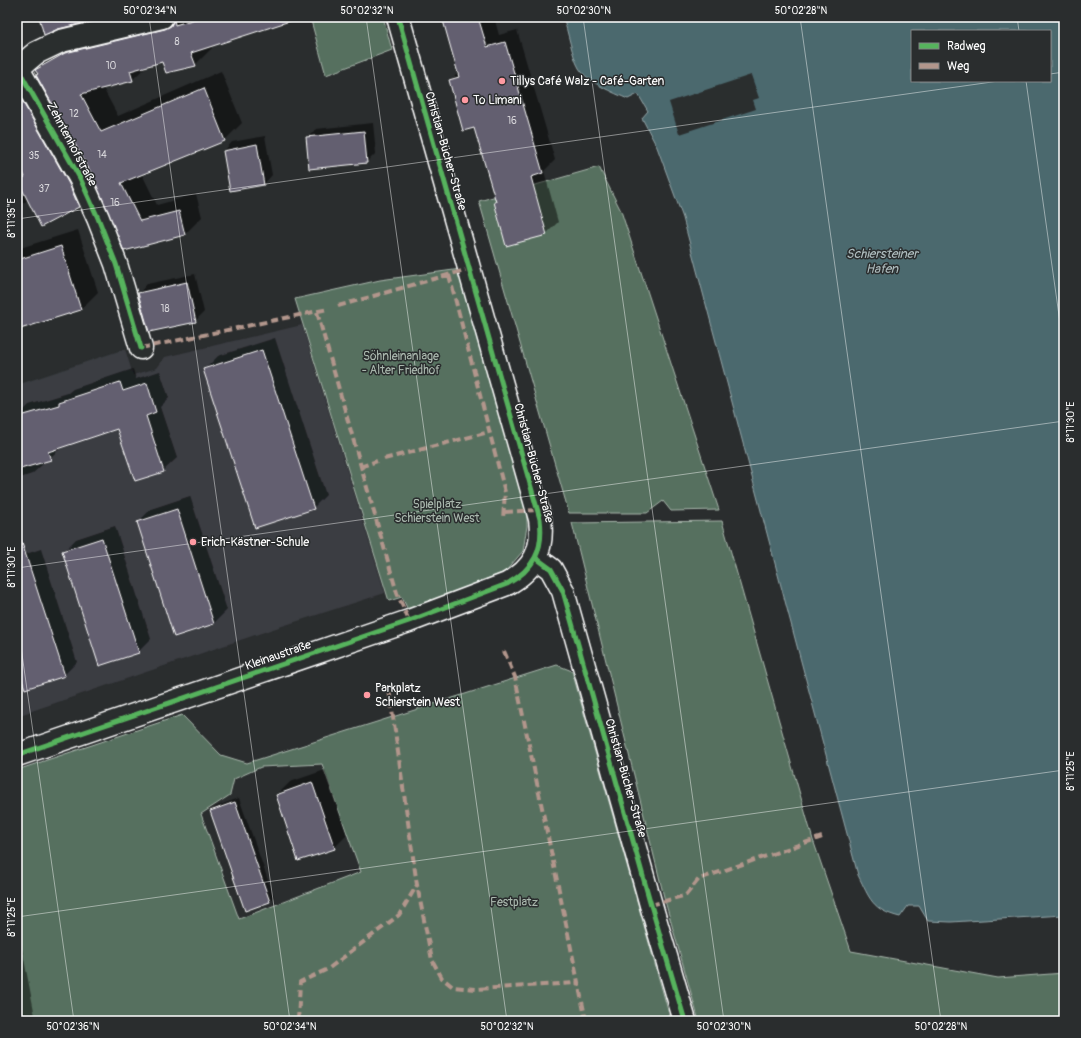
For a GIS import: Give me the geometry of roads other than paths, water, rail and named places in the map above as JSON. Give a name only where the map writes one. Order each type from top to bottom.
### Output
[{"type":"street","points":[[17,68],[36,52],[61,41],[162,17]]},
{"type":"street","name":"Christian-Bücher-Straße","points":[[398,17],[540,519],[542,532],[541,545],[536,558],[551,569],[563,591],[685,1021]]},
{"type":"street","name":"Zehntenhofstraße","points":[[17,68],[80,178],[98,218],[116,264],[141,348]]},
{"type":"street","name":"Kleinaustraße","points":[[17,755],[409,621],[500,587],[519,578],[529,569],[536,558]]},
{"type":"water","name":"Schiersteiner Hafen","points":[[563,17],[1064,17],[1064,915],[951,922],[928,921],[919,906],[908,906],[900,917],[883,911],[869,897],[858,875],[683,218],[657,147],[642,118],[648,111],[638,94],[628,99],[588,78],[579,68],[574,57]]},
{"type":"place","name":"Tillys Café Walz - Café-Garten","points":[[502,81]]},
{"type":"place","name":"To Limani","points":[[465,100]]},
{"type":"place","name":"Erich-Kästner-Schule","points":[[193,542]]},
{"type":"place","name":"Parkplatz Schierstein West","points":[[367,695]]},
{"type":"park label","name":"Söhnleinanlage - Alter Friedhof","points":[[401,363]]},
{"type":"park label","name":"Spielplatz Schierstein West","points":[[437,511]]},
{"type":"park label","name":"Festplatz","points":[[514,902]]}]
